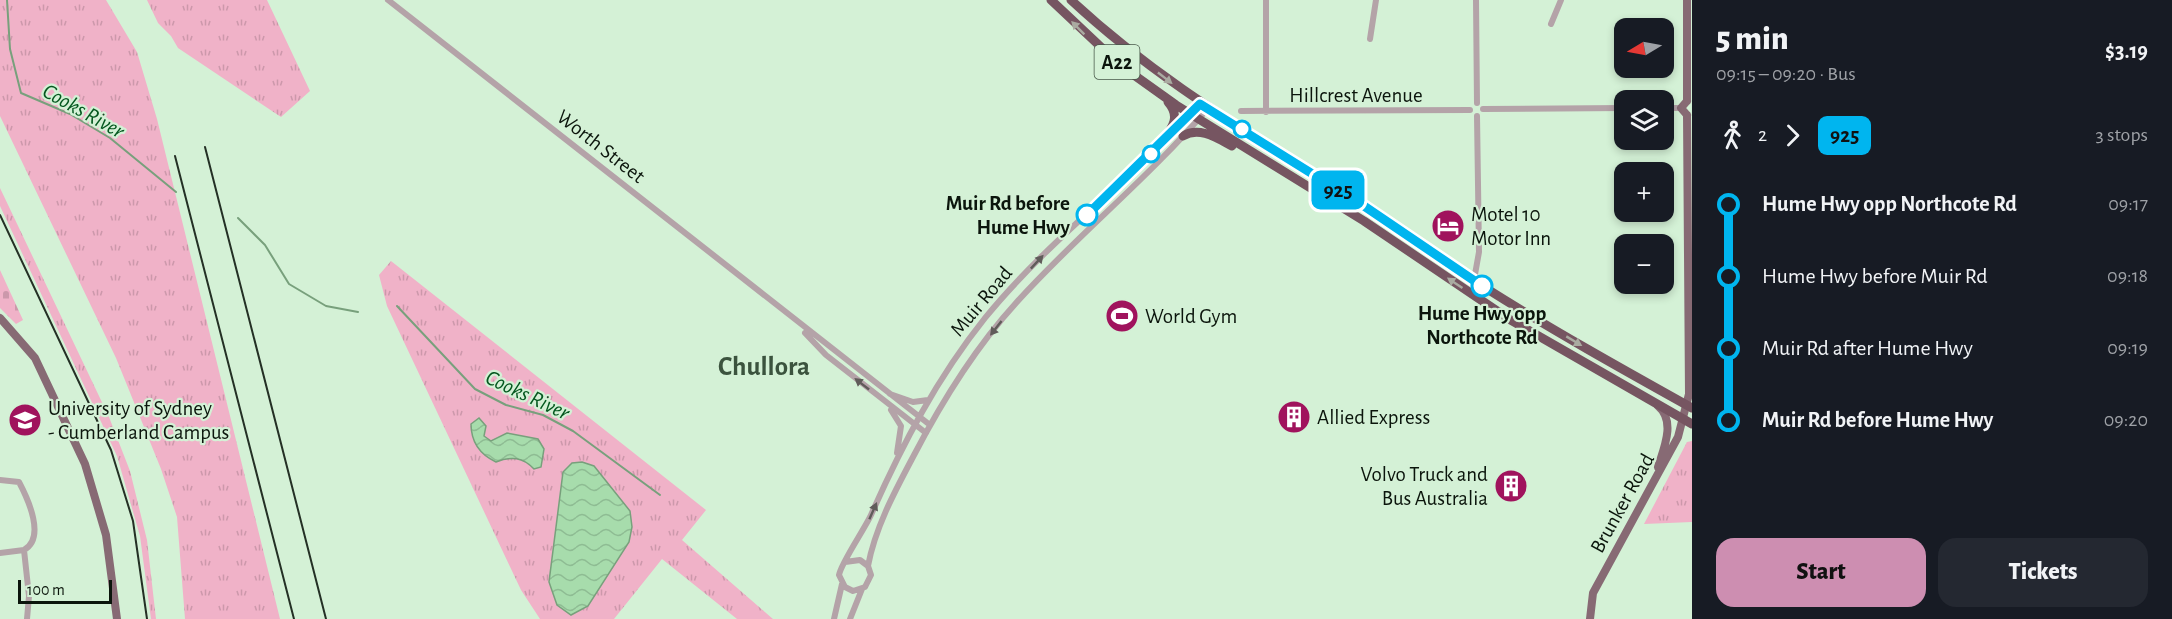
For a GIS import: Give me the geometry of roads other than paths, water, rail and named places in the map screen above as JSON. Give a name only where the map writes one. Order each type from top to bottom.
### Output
[{"type":"highway","name":"A22","points":[[1051,0],[1120,65],[1195,117],[1364,221],[1509,319],[1688,421]]},
{"type":"highway","name":"A22","points":[[1071,0],[1098,25],[1204,106],[1364,206],[1474,280],[1604,359],[1689,407]]},
{"type":"highway","points":[[1156,91],[1170,104],[1176,116],[1159,146]]},
{"type":"highway","points":[[1183,136],[1193,131],[1201,132],[1265,159]]},
{"type":"main road","points":[[1687,0],[1689,23],[1687,104],[1690,114]]},
{"type":"main road","name":"Brunker Road","points":[[1590,619],[1593,593],[1688,421],[1690,114]]},
{"type":"main road","points":[[0,318],[35,358],[85,465],[106,535],[117,619]]},
{"type":"main road","points":[[1653,484],[1668,427],[1667,417],[1656,404]]},
{"type":"street","name":"Worth Street","points":[[388,0],[792,320],[930,425]]},
{"type":"street","points":[[1266,0],[1266,112]]},
{"type":"street","points":[[1370,39],[1376,0]]},
{"type":"street","points":[[1476,0],[1477,104],[1483,110]]},
{"type":"street","points":[[1551,24],[1561,0]]},
{"type":"street","points":[[1477,104],[1470,110],[1477,116]]},
{"type":"street","name":"Muir Road","points":[[868,566],[888,508],[926,432],[971,362],[1015,304],[1183,136],[1204,106]]},
{"type":"street","points":[[1474,280],[1479,252],[1477,116],[1483,110],[1614,108]]},
{"type":"street","name":"Hillcrest Avenue","points":[[1241,111],[1470,110]]},
{"type":"street","name":"Muir Road","points":[[845,562],[862,535],[894,462],[928,400],[964,346],[999,302],[1048,250],[1113,192],[1159,146],[1195,117]]},
{"type":"street","name":"Worth Street","points":[[792,320],[826,355],[926,432]]},
{"type":"street","points":[[884,392],[913,402],[928,400]]},
{"type":"street","points":[[882,400],[900,425],[901,435],[894,462]]},
{"type":"street","points":[[0,480],[19,482],[36,535],[32,544],[24,550],[0,553]]},
{"type":"street","points":[[24,550],[29,596],[27,619]]},
{"type":"street","points":[[834,619],[842,584],[840,571],[845,562],[860,560],[868,566],[870,580],[862,589],[850,619]]},
{"type":"street","points":[[842,584],[853,591],[862,589]]},
{"type":"water","points":[[479,418],[486,426],[484,436],[491,441],[507,433],[538,439],[544,449],[541,467],[534,469],[526,462],[516,459],[496,462],[485,455],[474,442],[471,430],[471,424]]},
{"type":"water","points":[[582,462],[594,466],[630,511],[632,527],[629,542],[588,606],[571,615],[557,605],[549,582],[563,472],[572,463]]},
{"type":"waterway","name":"Cooks River","points":[[7,0],[10,49],[21,93],[70,114],[110,138],[176,192]]},
{"type":"waterway","name":"Cooks River","points":[[238,218],[265,245],[289,284],[326,306],[358,312]]},
{"type":"waterway","name":"Cooks River","points":[[397,306],[475,389],[506,405],[543,415],[573,431],[660,495]]},
{"type":"railway","points":[[205,147],[326,619]]},
{"type":"railway","points":[[175,156],[294,619]]},
{"type":"railway","points":[[0,215],[111,450],[133,521],[147,619]]},
{"type":"place","name":"Muir Rd before Hume Hwy","points":[[1087,215]]},
{"type":"place","name":"Motel 10 Motor Inn","points":[[1448,226]]},
{"type":"place","name":"Hume Hwy opp Northcote Rd","points":[[1482,286]]},
{"type":"place","name":"World Gym","points":[[1122,316]]},
{"type":"place","name":"Allied Express","points":[[1294,417]]},
{"type":"place","name":"University of Sydney - Cumberland Campus","points":[[25,420]]},
{"type":"place","name":"Volvo Truck and Bus Australia","points":[[1511,486]]},
{"type":"district","name":"Chullora","points":[[764,366]]}]
